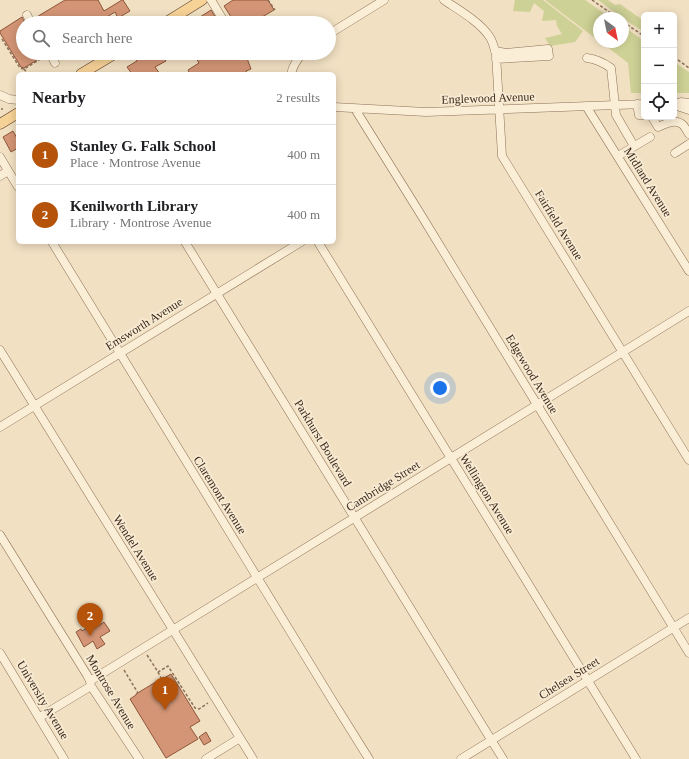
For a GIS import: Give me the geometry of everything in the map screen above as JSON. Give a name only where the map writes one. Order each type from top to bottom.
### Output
[{"type":"main road","points":[[176,16],[202,0]]},
{"type":"main road","points":[[84,72],[104,60]]},
{"type":"main road","points":[[0,124],[16,114]]},
{"type":"street","points":[[211,0],[221,16]]},
{"type":"street","points":[[336,30],[384,0]]},
{"type":"street","name":"Fairfield Avenue","points":[[444,0],[477,23],[489,36],[496,55],[502,156],[689,460]]},
{"type":"street","points":[[548,49],[549,56],[496,55],[548,49]]},
{"type":"street","points":[[587,58],[605,64],[611,68],[616,115],[634,146]]},
{"type":"street","points":[[53,60],[56,63]]},
{"type":"street","points":[[292,72],[297,60]]},
{"type":"street","points":[[0,95],[9,99],[16,100]]},
{"type":"street","points":[[677,103],[682,102],[689,103]]},
{"type":"street","points":[[641,104],[639,115],[641,115]]},
{"type":"street","name":"Englewood Avenue","points":[[336,107],[426,112],[641,104]]},
{"type":"street","points":[[677,105],[689,110]]},
{"type":"street","name":"Midland Avenue","points":[[586,106],[689,271]]},
{"type":"street","name":"Edgewood Avenue","points":[[354,108],[689,653]]},
{"type":"street","points":[[654,120],[658,127],[669,122],[683,124],[689,134]]},
{"type":"street","points":[[618,156],[650,137]]},
{"type":"street","points":[[675,153],[689,144]]},
{"type":"street","points":[[0,157],[16,183]]},
{"type":"street","points":[[0,176],[8,171]]},
{"type":"street","name":"Claremont Avenue","points":[[53,244],[369,759]]},
{"type":"street","name":"Parkhurst Boulevard","points":[[186,244],[503,759]]},
{"type":"street","name":"Emsworth Avenue","points":[[0,427],[297,244]]},
{"type":"street","name":"Wellington Avenue","points":[[319,244],[636,759]]},
{"type":"street","name":"Cambridge Street","points":[[40,717],[257,577],[689,311]]},
{"type":"street","name":"Wendel Avenue","points":[[0,350],[253,759]]},
{"type":"street","name":"Montrose Avenue","points":[[0,535],[138,759]]},
{"type":"street","name":"Chelsea Street","points":[[461,759],[689,618]]},
{"type":"street","name":"University Avenue","points":[[0,653],[64,759]]},
{"type":"street","points":[[206,759],[240,738]]},
{"type":"path","points":[[268,0],[275,10]]},
{"type":"path","points":[[592,0],[609,12]]},
{"type":"path","points":[[629,26],[641,34]]},
{"type":"path","points":[[2,39],[20,68],[23,68],[26,72]]},
{"type":"path","points":[[677,59],[689,68]]},
{"type":"path","points":[[23,68],[37,60]]},
{"type":"path","points":[[147,655],[161,678]]},
{"type":"path","points":[[158,672],[168,666],[195,708],[199,709],[208,703]]},
{"type":"path","points":[[124,670],[138,693]]},
{"type":"green space","points":[[515,0],[543,0],[583,31],[575,42],[550,46],[545,38],[562,34],[557,26],[556,20],[542,21],[544,11],[534,3],[530,12],[513,11]]},
{"type":"green space","points":[[545,0],[585,0],[602,12],[593,12],[593,36]]},
{"type":"green space","points":[[598,0],[608,0],[615,5],[620,4],[641,19],[641,30],[629,22],[629,12],[614,12]]},
{"type":"green space","points":[[629,30],[641,39],[641,93],[631,93],[628,63],[609,48],[629,48]]},
{"type":"green space","points":[[677,64],[689,72],[689,93],[677,93]]},
{"type":"building","points":[[65,0],[98,0],[104,11],[123,0],[130,11],[121,16],[117,16],[115,12],[108,16],[38,16]]},
{"type":"building","points":[[233,0],[268,0],[274,10],[264,16],[230,16],[224,6]]},
{"type":"building","points":[[211,10],[215,16],[202,16]]},
{"type":"building","points":[[16,21],[16,59],[0,33],[0,31]]},
{"type":"building","points":[[17,60],[37,60],[24,68],[21,67]]},
{"type":"building","points":[[197,60],[248,60],[251,69],[246,72],[189,72],[188,70],[199,63]]},
{"type":"building","points":[[137,61],[166,61],[155,67],[159,72],[131,72],[127,67]]},
{"type":"building","points":[[13,131],[16,136],[16,149],[11,152],[3,137]]},
{"type":"building","points":[[104,622],[110,631],[100,637],[105,644],[97,649],[93,641],[84,647],[76,632],[81,629],[82,631],[93,624],[95,628]]},
{"type":"building","points":[[171,674],[200,721],[190,727],[198,739],[166,758],[130,699]]},
{"type":"building","points":[[206,732],[211,741],[204,745],[199,737]]},
{"type":"place","name":"Kenilworth Library","points":[[90,636]]},
{"type":"place","name":"Stanley G. Falk School","points":[[165,710]]}]
